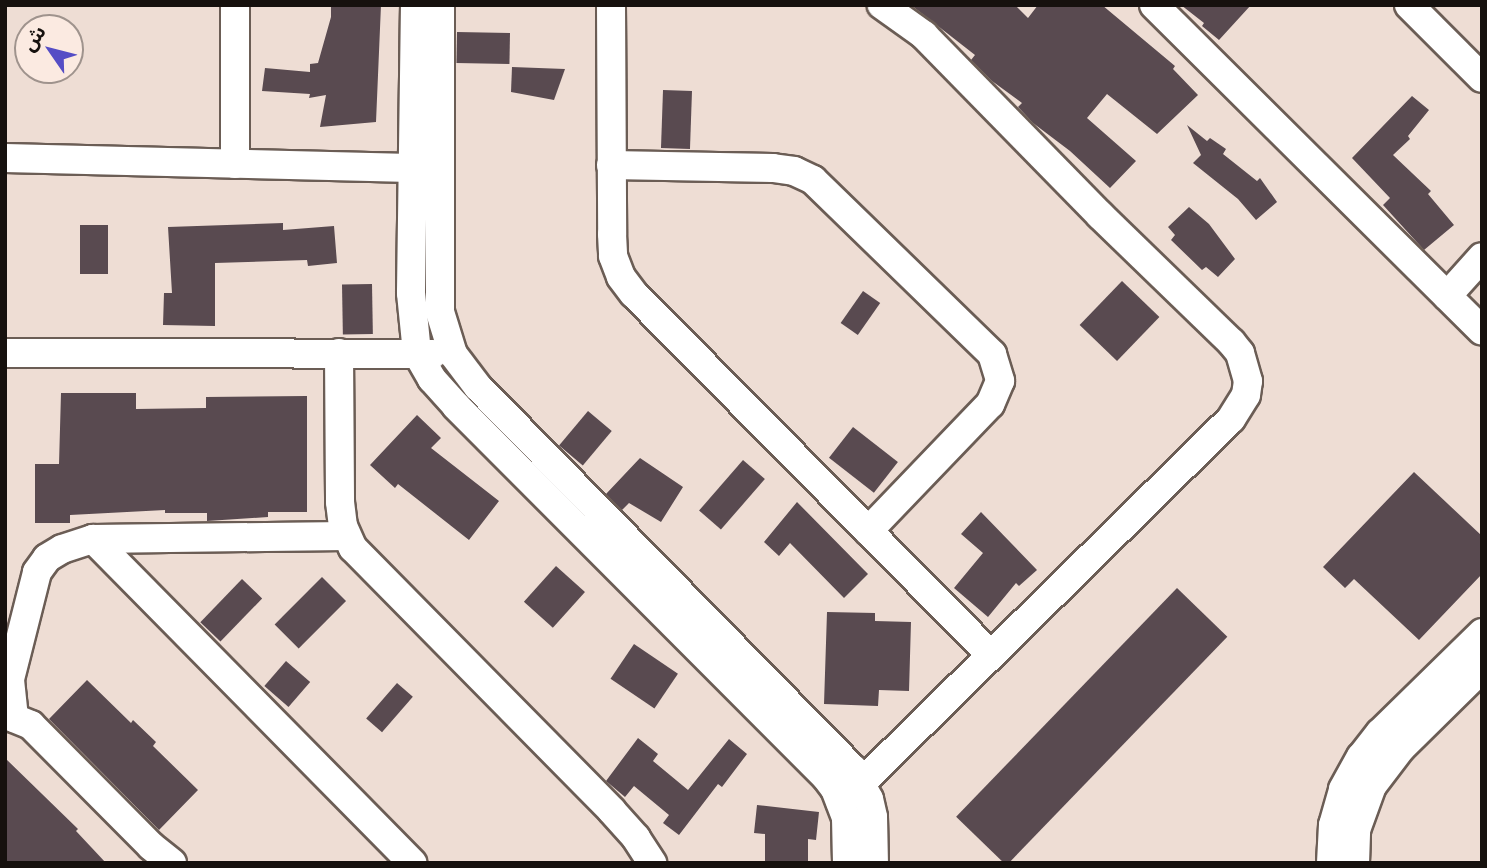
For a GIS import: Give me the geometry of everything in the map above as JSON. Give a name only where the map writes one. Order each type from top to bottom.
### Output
[{"type":"street","points":[[234,164],[235,5]]},
{"type":"street","points":[[415,5],[411,315],[417,353],[432,379],[456,406],[826,777],[846,818],[847,863]]},
{"type":"street","points":[[440,5],[440,312],[453,354],[478,387],[721,631],[853,769],[862,782],[873,817],[874,863]]},
{"type":"street","points":[[611,5],[613,256],[621,277],[634,295],[990,655]]},
{"type":"street","points":[[841,803],[1231,419],[1246,395],[1246,367],[1231,342],[1100,215],[912,23],[882,5]]},
{"type":"street","points":[[1154,5],[1482,331]]},
{"type":"street","points":[[1409,5],[1482,78]]},
{"type":"street","points":[[5,158],[411,168]]},
{"type":"street","points":[[611,165],[772,168],[793,171],[813,180],[992,354],[1000,381],[990,404],[868,531]]},
{"type":"street","points":[[1447,296],[1482,257]]},
{"type":"street","points":[[5,353],[453,354]]},
{"type":"street","points":[[339,353],[340,502],[346,536],[369,566],[612,811],[636,838],[652,863]]},
{"type":"street","points":[[172,863],[151,846],[32,725],[14,718],[10,679],[37,572],[47,558],[62,549],[93,538],[346,536]]},
{"type":"street","points":[[93,538],[412,863]]},
{"type":"street","points":[[1355,863],[1356,830],[1372,786],[1412,719],[1482,633]]},
{"type":"street","points":[[1331,863],[1333,825],[1343,789],[1362,757],[1482,668]]},
{"type":"building","points":[[331,5],[381,5],[376,122],[320,127],[326,95],[309,98],[310,94],[262,91],[265,68],[310,72],[310,64],[318,63],[331,17]]},
{"type":"building","points":[[911,5],[1015,5],[1028,18],[1038,5],[1102,5],[1175,66],[1173,69],[1198,95],[1157,134],[1107,94],[1087,118],[1136,161],[1110,188],[1070,151],[1033,123],[1018,107],[1022,103],[992,81],[971,60],[975,55]]},
{"type":"building","points":[[1181,5],[1251,5],[1219,40],[1202,26],[1204,23]]},
{"type":"building","points":[[457,32],[510,33],[509,64],[456,63]]},
{"type":"building","points":[[512,67],[565,69],[554,100],[511,92]]},
{"type":"building","points":[[663,90],[692,91],[690,149],[661,148]]},
{"type":"building","points":[[1412,96],[1429,110],[1408,136],[1410,139],[1393,155],[1431,191],[1428,194],[1454,225],[1424,250],[1383,205],[1390,198],[1352,158]]},
{"type":"building","points":[[1187,125],[1207,141],[1210,138],[1226,149],[1223,154],[1257,181],[1260,178],[1277,202],[1256,220],[1238,199],[1193,163],[1201,155]]},
{"type":"building","points":[[1189,207],[1209,224],[1235,259],[1218,277],[1206,267],[1202,270],[1171,240],[1175,235],[1168,227]]},
{"type":"building","points":[[283,223],[283,230],[334,226],[337,263],[308,266],[307,260],[215,263],[215,326],[163,325],[164,293],[172,293],[168,227]]},
{"type":"building","points":[[80,225],[108,225],[108,274],[80,274]]},
{"type":"building","points":[[1122,281],[1159,317],[1117,361],[1080,325]]},
{"type":"building","points":[[372,284],[373,334],[343,335],[342,285]]},
{"type":"building","points":[[863,291],[880,303],[858,335],[841,323]]},
{"type":"building","points":[[61,393],[136,393],[136,409],[206,408],[206,397],[307,396],[307,512],[268,512],[268,517],[207,521],[207,513],[165,513],[165,510],[70,515],[70,523],[35,523],[35,464],[59,464]]},
{"type":"building","points":[[588,411],[612,431],[583,465],[559,445]]},
{"type":"building","points":[[417,415],[441,438],[431,448],[499,501],[469,540],[398,484],[395,488],[370,465]]},
{"type":"building","points":[[853,427],[898,462],[874,493],[829,458]]},
{"type":"building","points":[[640,458],[683,487],[661,522],[629,503],[622,510],[606,494]]},
{"type":"building","points":[[743,460],[765,479],[721,530],[699,511]]},
{"type":"building","points":[[1414,472],[1482,536],[1482,574],[1419,640],[1354,579],[1345,588],[1323,567]]},
{"type":"building","points":[[797,502],[868,574],[844,598],[790,543],[779,556],[764,542]]},
{"type":"building","points":[[981,512],[1037,570],[1019,586],[1016,583],[988,617],[954,588],[983,553],[961,534]]},
{"type":"building","points":[[556,566],[585,592],[553,628],[524,602]]},
{"type":"building","points":[[322,577],[346,601],[299,648],[275,624]]},
{"type":"building","points":[[242,579],[262,598],[220,642],[200,622]]},
{"type":"building","points":[[1177,588],[1227,637],[1009,863],[1004,863],[956,817]]},
{"type":"building","points":[[827,612],[875,613],[875,621],[911,622],[909,691],[879,690],[878,706],[824,704]]},
{"type":"building","points":[[634,644],[678,674],[654,708],[611,679]]},
{"type":"building","points":[[286,661],[310,682],[289,707],[264,686]]},
{"type":"building","points":[[87,680],[131,723],[133,720],[156,742],[153,746],[198,790],[159,830],[49,719]]},
{"type":"building","points":[[397,683],[413,697],[382,732],[366,718]]},
{"type":"building","points":[[638,738],[658,754],[653,761],[688,790],[729,739],[747,754],[722,787],[718,784],[679,835],[663,823],[669,815],[634,786],[625,797],[606,781]]},
{"type":"building","points":[[5,758],[78,829],[76,831],[106,863],[5,863]]},
{"type":"building","points":[[757,805],[819,812],[816,840],[808,839],[808,863],[765,863],[765,834],[754,833]]}]
